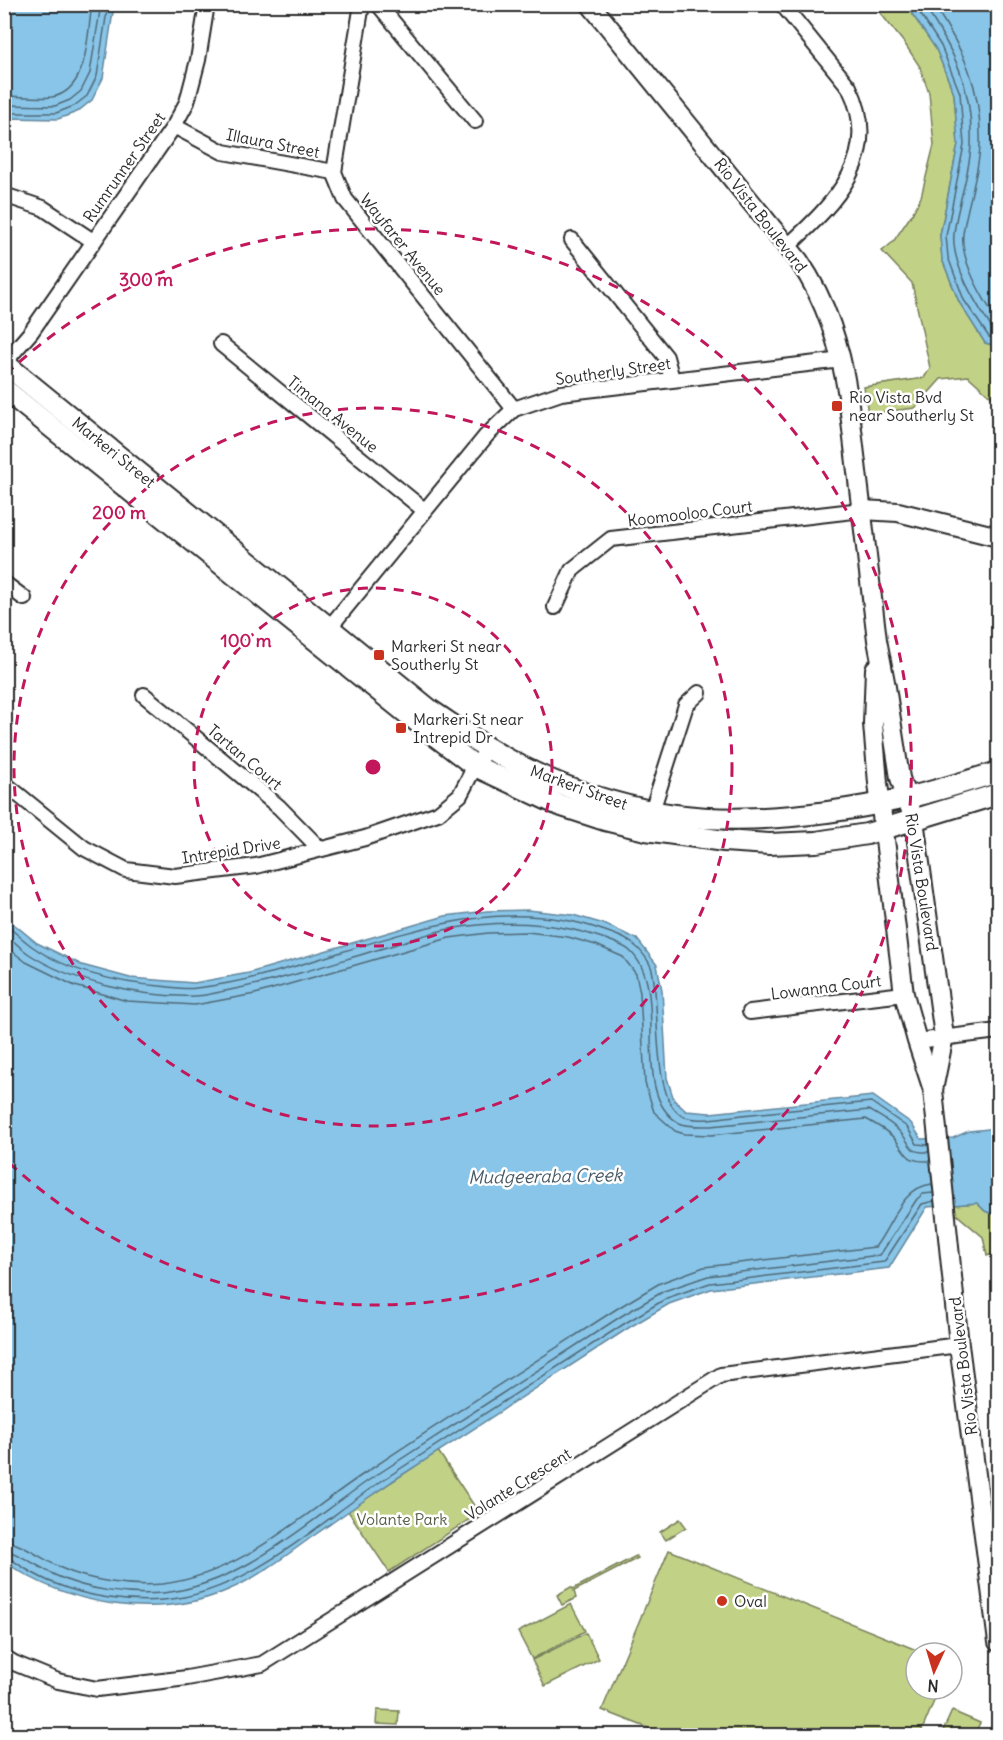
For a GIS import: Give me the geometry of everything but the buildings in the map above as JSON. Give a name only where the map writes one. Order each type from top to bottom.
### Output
[{"type":"main road","name":"Markeri Street","points":[[6,366],[324,634],[425,728],[475,766],[559,805],[605,820],[649,820],[678,815],[747,819],[822,812],[908,798],[999,772]]},
{"type":"main road","name":"Markeri Street","points":[[4,389],[324,634],[488,749],[547,778],[601,798],[649,820],[724,841],[770,844],[816,842],[884,830],[999,794]]},
{"type":"street","name":"Rumrunner Street","points":[[6,366],[11,355],[31,332],[174,126],[187,102],[198,60],[207,4]]},
{"type":"street","points":[[334,172],[362,4]]},
{"type":"street","points":[[378,4],[475,121]]},
{"type":"street","name":"Rio Vista Boulevard","points":[[590,4],[788,246],[812,280],[828,314],[842,360],[877,640],[900,778],[914,820],[944,1036],[933,1090]]},
{"type":"street","points":[[782,4],[849,87],[860,115],[862,131],[858,158],[852,172],[826,207],[788,246]]},
{"type":"street","name":"Illaura Street","points":[[174,126],[223,152],[334,172]]},
{"type":"street","name":"Wayfarer Avenue","points":[[334,172],[345,199],[514,409]]},
{"type":"street","points":[[4,195],[43,208],[93,241]]},
{"type":"street","points":[[572,240],[666,357],[672,379]]},
{"type":"street","name":"Timana Avenue","points":[[221,344],[424,510]]},
{"type":"street","name":"Southerly Street","points":[[324,634],[486,436],[514,409],[561,393],[842,360]]},
{"type":"street","points":[[862,510],[898,512],[999,537]]},
{"type":"street","name":"Koomooloo Court","points":[[555,607],[572,570],[610,539],[862,510]]},
{"type":"street","points":[[4,583],[24,598]]},
{"type":"street","name":"Rio Vista Boulevard","points":[[877,640],[873,724],[884,830],[904,994],[916,1041],[933,1090],[959,1344],[996,1606],[999,1642]]},
{"type":"street","points":[[649,820],[686,705],[699,693]]},
{"type":"street","name":"Tartan Court","points":[[144,694],[279,807],[320,849]]},
{"type":"street","name":"Intrepid Drive","points":[[4,783],[84,848],[126,870],[175,876],[256,866],[364,838],[438,813],[460,795],[475,766],[488,749]]},
{"type":"street","name":"Lowanna Court","points":[[750,1012],[904,994]]},
{"type":"street","points":[[916,1041],[999,1031]]},
{"type":"street","name":"Volante Crescent","points":[[4,1657],[58,1681],[97,1689],[187,1678],[262,1664],[721,1375],[959,1344]]},
{"type":"green space","points":[[874,5],[906,5],[936,49],[954,94],[958,144],[940,235],[942,259],[959,302],[985,343],[998,346],[998,406],[996,401],[968,376],[941,379],[915,408],[868,414],[864,387],[924,378],[930,368],[912,283],[882,251],[893,242],[921,197],[934,145],[929,93],[920,67]]},
{"type":"green space","points":[[977,1203],[985,1211],[998,1216],[998,1252],[987,1256],[983,1237],[955,1213],[954,1205]]},
{"type":"green space","name":"Volante Park","points":[[438,1451],[479,1513],[389,1572],[348,1511]]},
{"type":"green space","points":[[680,1519],[686,1527],[666,1540],[660,1532]]},
{"type":"green space","name":"Oval","points":[[669,1550],[904,1645],[904,1701],[934,1701],[920,1735],[666,1735],[602,1710]]},
{"type":"green space","points":[[636,1556],[638,1558],[574,1591],[576,1598],[562,1605],[557,1595]]},
{"type":"green space","points":[[571,1604],[585,1631],[532,1659],[518,1632]]},
{"type":"green space","points":[[586,1633],[599,1659],[545,1686],[532,1660]]},
{"type":"green space","points":[[377,1710],[399,1711],[398,1725],[376,1724]]},
{"type":"green space","points":[[952,1711],[980,1723],[974,1735],[941,1735]]},
{"type":"water","points":[[4,5],[114,5],[103,78],[92,100],[77,112],[58,119],[5,118]]},
{"type":"water","points":[[906,5],[998,5],[998,346],[985,343],[959,302],[942,259],[940,236],[958,144],[954,94],[936,49]]},
{"type":"water","name":"Mudgeeraba Creek","points":[[528,910],[573,915],[604,924],[637,939],[657,965],[662,990],[667,1078],[674,1100],[686,1111],[710,1113],[873,1096],[911,1123],[921,1139],[953,1138],[969,1131],[998,1128],[998,1216],[985,1211],[977,1203],[927,1207],[889,1268],[711,1289],[669,1304],[391,1482],[270,1567],[239,1585],[200,1600],[157,1606],[113,1604],[56,1589],[5,1562],[4,916],[37,943],[82,965],[130,978],[194,983],[249,973],[445,916],[487,911]]},
{"type":"place","name":"Rio Vista Bvd near Southerly St","points":[[837,406]]},
{"type":"place","name":"Markeri St near Southerly St","points":[[379,655]]},
{"type":"place","name":"Markeri St near Intrepid Dr","points":[[401,728]]},
{"type":"place","name":"Oval","points":[[722,1601]]}]
